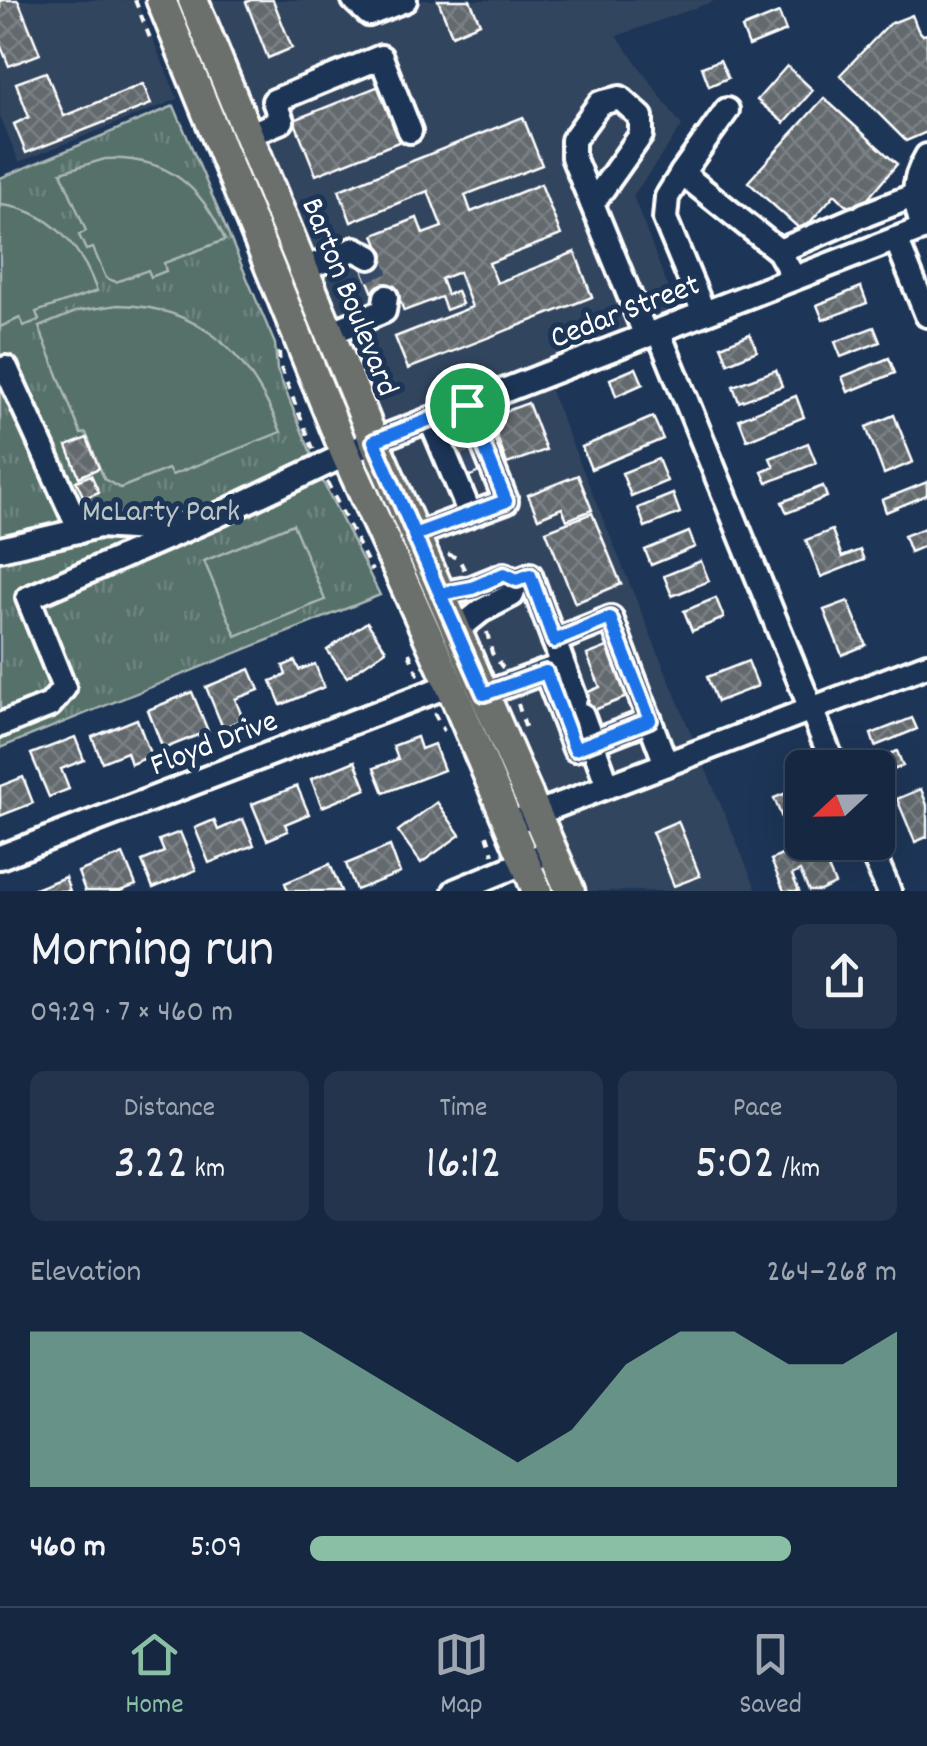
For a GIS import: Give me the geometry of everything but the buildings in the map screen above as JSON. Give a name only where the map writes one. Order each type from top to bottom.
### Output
[{"type":"main road","name":"Barton Boulevard","points":[[160,0],[346,454],[450,685],[523,819],[552,851],[570,891]]},
{"type":"main road","name":"Barton Boulevard","points":[[193,0],[374,441],[484,694],[523,819],[525,862],[537,891]]},
{"type":"street","points":[[354,0],[369,14],[404,0]]},
{"type":"street","points":[[248,135],[282,121],[274,101],[382,57],[410,131]]},
{"type":"street","points":[[704,313],[666,219],[668,197],[727,110]]},
{"type":"street","points":[[925,228],[913,196],[919,169],[927,156]]},
{"type":"street","points":[[682,173],[779,250],[794,278]]},
{"type":"street","points":[[779,250],[913,196]]},
{"type":"street","points":[[592,204],[652,334],[827,750]]},
{"type":"street","name":"Cedar Street","points":[[214,516],[374,441],[925,228]]},
{"type":"street","points":[[896,239],[927,315]]},
{"type":"street","points":[[304,269],[355,249],[370,257]]},
{"type":"street","points":[[330,333],[384,311],[386,297]]},
{"type":"street","points":[[6,368],[80,530]]},
{"type":"street","points":[[467,405],[470,514]]},
{"type":"street","points":[[414,535],[506,501],[430,419]]},
{"type":"street","points":[[0,549],[99,526],[146,529],[214,516]]},
{"type":"street","points":[[0,725],[50,705],[64,688],[28,598],[214,516]]},
{"type":"street","points":[[440,594],[472,588],[504,574],[517,580],[530,575],[554,641],[555,668],[575,749],[650,720]]},
{"type":"street","points":[[456,630],[481,610],[512,595],[517,580]]},
{"type":"street","points":[[554,641],[610,618],[666,764]]},
{"type":"street","points":[[523,819],[927,665]]},
{"type":"street","points":[[484,694],[555,668]]},
{"type":"street","points":[[555,668],[578,706],[608,786]]},
{"type":"street","name":"Floyd Drive","points":[[0,857],[450,685]]},
{"type":"street","points":[[455,891],[552,851]]},
{"type":"street","points":[[876,860],[889,891]]},
{"type":"path","points":[[485,622],[492,653],[510,684]]},
{"type":"shaded area","points":[[0,0],[136,0],[178,99],[19,162],[0,116]]},
{"type":"shaded area","points":[[211,0],[717,0],[617,36],[682,126],[633,196],[678,314],[387,427],[305,240]]},
{"type":"shaded area","points":[[548,385],[695,743],[549,799],[394,443]]},
{"type":"shaded area","points":[[702,760],[757,891],[588,891],[556,816]]},
{"type":"green space","name":"McLarty Park","points":[[174,106],[275,344],[277,370],[322,480],[380,595],[0,748],[0,178]]},
{"type":"green space","points":[[105,159],[146,163],[179,178],[205,204],[225,240],[164,263],[166,271],[151,277],[148,270],[116,282],[106,278],[93,248],[86,250],[79,235],[86,231],[61,172]]},
{"type":"green space","points":[[0,205],[34,214],[61,233],[82,259],[97,291],[36,312],[39,320],[24,326],[20,318],[0,327]]},
{"type":"green space","points":[[118,305],[175,315],[220,341],[255,381],[281,432],[172,475],[168,469],[120,488],[104,479],[86,433],[81,434],[39,327],[78,311]]},
{"type":"green space","points":[[293,524],[325,600],[236,636],[204,561]]},
{"type":"tunnel","points":[[370,257],[386,297]]},
{"type":"tunnel","points":[[461,467],[477,460]]},
{"type":"route","points":[[467,405],[374,441],[440,594],[472,588],[504,574],[517,580],[530,575],[554,641],[610,618],[650,720],[575,749],[546,672],[484,694],[414,535],[506,501],[467,405]]}]
